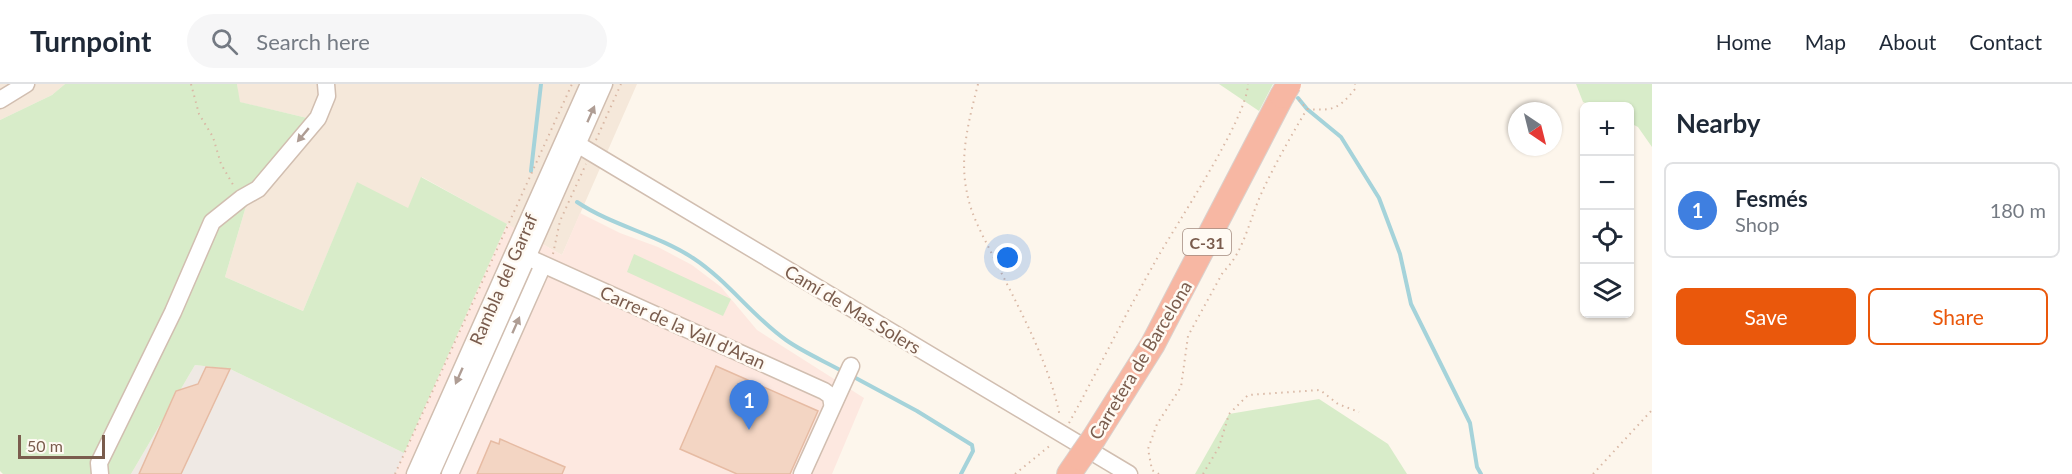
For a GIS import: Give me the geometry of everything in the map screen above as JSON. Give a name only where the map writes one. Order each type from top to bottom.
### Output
[{"type":"highway","name":"Carretera de Barcelona","points":[[1075,466],[1153,345],[1290,93]]},
{"type":"street","points":[[0,87],[6,84]]},
{"type":"street","points":[[0,100],[26,84]]},
{"type":"street","points":[[100,474],[99,463],[173,312],[212,222],[242,198],[258,189],[318,118],[327,96],[326,84]]},
{"type":"street","name":"Rambla del Garraf","points":[[431,474],[527,258],[590,84]]},
{"type":"street","name":"Rambla del Garraf","points":[[415,474],[552,185],[577,144],[604,84]]},
{"type":"street","name":"Camí de Mas Solers","points":[[577,144],[1129,474]]},
{"type":"street","name":"Carrer de la Vall d'Aran","points":[[527,258],[824,391],[831,396],[832,403]]},
{"type":"street","name":"Rambla del Garraf","points":[[450,474],[543,265]]},
{"type":"street","points":[[802,474],[832,403],[851,366]]},
{"type":"path","points":[[191,84],[199,114],[213,137],[221,164],[242,198]]},
{"type":"path","points":[[394,474],[572,84]]},
{"type":"path","points":[[978,84],[966,133],[963,160],[967,193],[975,219],[1034,343],[1057,402],[1063,435]]},
{"type":"path","points":[[1015,474],[1063,435],[1154,262],[1235,122],[1247,93],[1248,84]]},
{"type":"path","points":[[1290,93],[1307,109],[1323,110],[1342,105],[1355,89],[1355,84]]},
{"type":"path","points":[[1160,474],[1152,470],[1148,449],[1157,424],[1181,387],[1188,336],[1223,272],[1229,266],[1248,229],[1262,190],[1307,109]]},
{"type":"path","points":[[1203,474],[1219,447],[1229,414],[1248,395],[1320,390],[1338,404],[1359,412]]},
{"type":"path","points":[[1593,474],[1652,410]]},
{"type":"shaded area","points":[[0,84],[65,84],[52,95],[0,120]]},
{"type":"shaded area","points":[[237,84],[637,84],[562,255],[422,177],[408,209],[357,183],[303,311],[225,277],[252,186],[307,118],[239,102]]},
{"type":"shaded area","points":[[580,213],[620,233],[658,247],[692,265],[721,287],[757,330],[864,398],[832,474],[395,474],[396,470],[393,474],[143,474],[404,452],[507,224],[562,255]]},
{"type":"shaded area","points":[[195,365],[230,369],[404,453],[395,474],[131,474]]},
{"type":"green space","points":[[65,84],[237,84],[240,102],[307,118],[252,186],[225,277],[303,311],[357,182],[408,208],[421,177],[507,224],[404,453],[230,369],[195,365],[131,474],[3,474],[0,471],[0,120],[52,95]]},
{"type":"green space","points":[[1219,84],[1273,84],[1259,111]]},
{"type":"green space","points":[[1576,84],[1652,84],[1652,147],[1638,127],[1634,125],[1634,102],[1583,102]]},
{"type":"green space","points":[[634,254],[731,299],[723,316],[627,272]]},
{"type":"green space","points":[[1319,399],[1388,444],[1407,474],[1195,474],[1229,414]]},
{"type":"building","points":[[716,366],[818,411],[790,474],[737,474],[680,449]]},
{"type":"building","points":[[206,367],[230,369],[181,474],[139,474],[176,391],[198,384]]},
{"type":"building","points":[[500,439],[565,467],[562,474],[477,474],[491,441],[499,444]]},
{"type":"waterway","points":[[531,171],[541,84]]},
{"type":"waterway","points":[[1298,98],[1307,109],[1341,137],[1379,198],[1400,254],[1411,304],[1470,423],[1477,467],[1481,474]]},
{"type":"waterway","points":[[577,202],[605,218],[664,242],[693,258],[718,277],[774,331],[806,352],[842,371]]},
{"type":"waterway","points":[[852,376],[917,411],[972,445],[973,451],[961,474]]},
{"type":"place","name":"Fesmés","points":[[749,430]]}]
